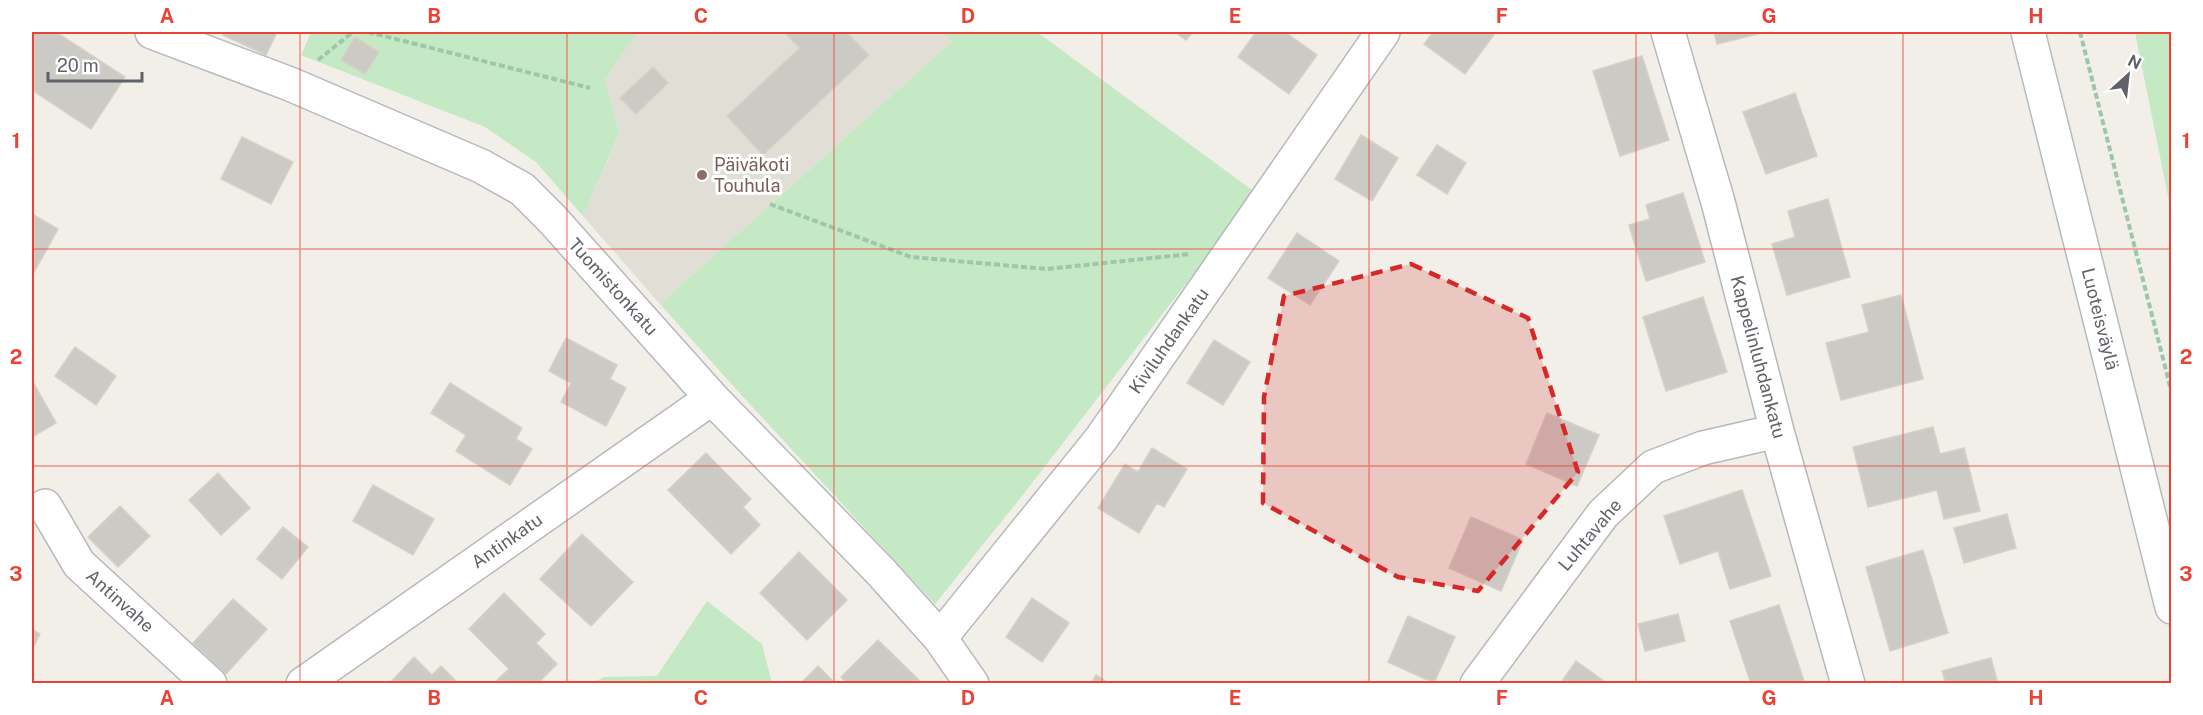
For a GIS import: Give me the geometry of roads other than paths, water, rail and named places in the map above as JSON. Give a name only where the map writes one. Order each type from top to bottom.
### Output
[{"type":"street","name":"Tuomistonkatu","points":[[152,32],[290,84],[481,166],[522,189],[553,220],[712,398],[881,572],[939,638],[972,684]]},
{"type":"street","name":"Kappelinluhdankatu","points":[[1668,32],[1718,202],[1777,431],[1848,684]]},
{"type":"street","name":"Luoteisväylä","points":[[2028,32],[2172,607]]},
{"type":"street","name":"Kiviluhdankatu","points":[[939,638],[1101,439],[1234,249],[1372,35]]},
{"type":"street","name":"Antinkatu","points":[[303,684],[712,398]]},
{"type":"street","name":"Luhtavahe","points":[[1477,684],[1603,514],[1653,467],[1703,448],[1777,431]]},
{"type":"street","name":"Antinvahe","points":[[45,506],[80,564],[210,684]]},
{"type":"place","name":"Päiväkoti Touhula","points":[[702,175]]}]
